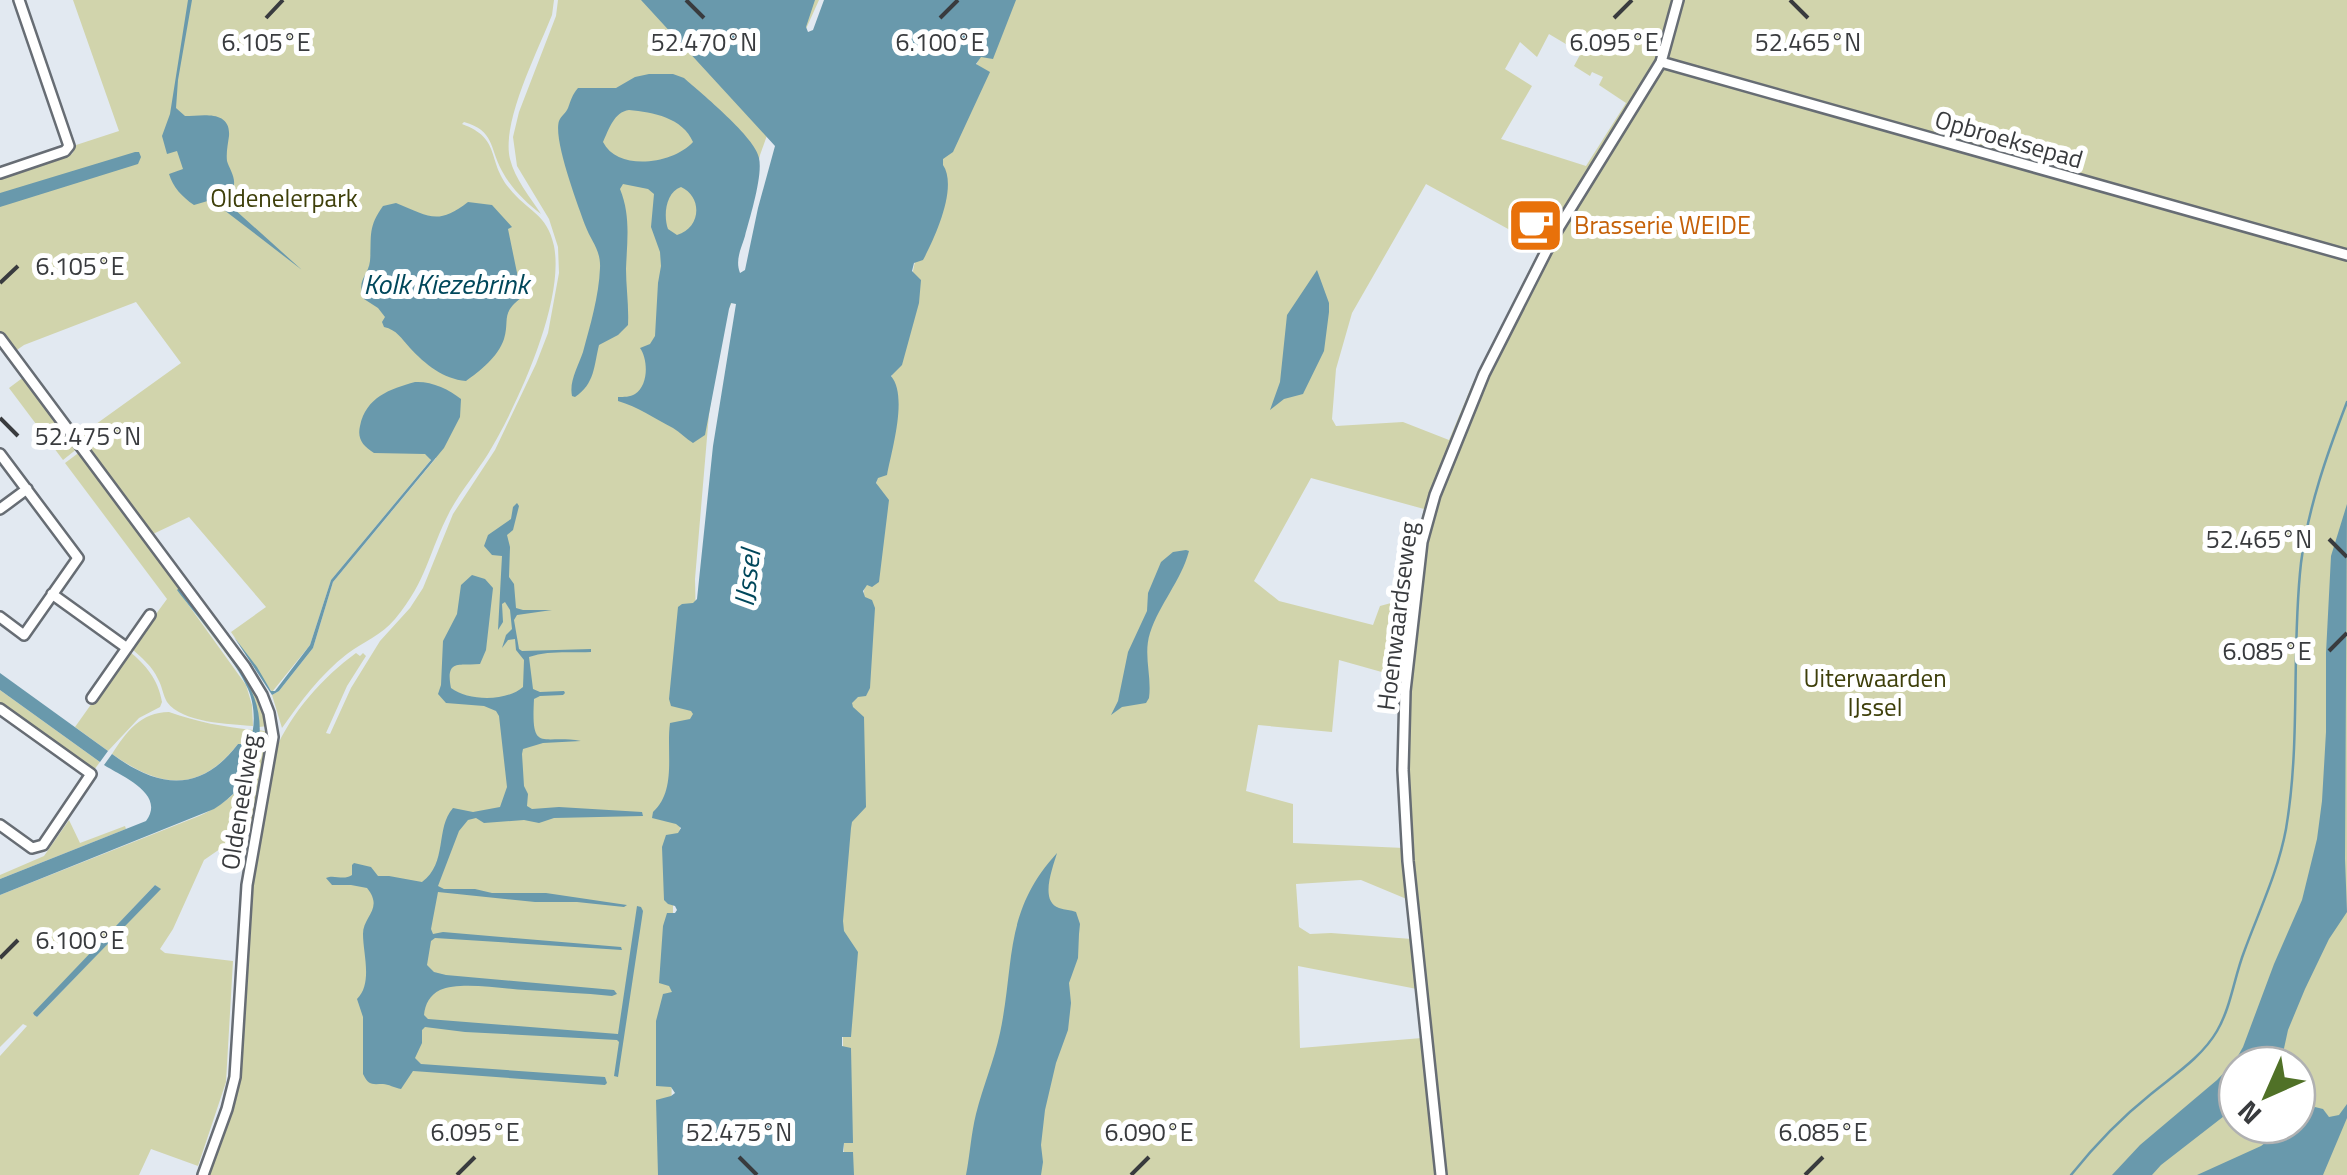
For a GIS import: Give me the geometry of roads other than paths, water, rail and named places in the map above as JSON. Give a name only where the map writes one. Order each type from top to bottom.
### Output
[{"type":"street","points":[[0,173],[64,152],[69,146],[19,0]]},
{"type":"street","name":"Hoenwaardseweg","points":[[1441,1175],[1408,862],[1403,770],[1407,672],[1422,542],[1435,495],[1484,374],[1565,216],[1661,62],[1678,0]]},
{"type":"street","name":"Opbroeksepad","points":[[1661,62],[2347,255]]},
{"type":"street","name":"Oldeneelweg","points":[[0,338],[245,667],[262,695],[271,722],[270,763],[254,832],[247,886],[235,1077],[203,1175]]},
{"type":"street","points":[[0,454],[78,558],[24,634],[0,617]]},
{"type":"street","points":[[0,509],[26,489]]},
{"type":"street","points":[[52,594],[128,648]]},
{"type":"street","points":[[92,698],[150,615]]},
{"type":"street","points":[[0,709],[91,774],[42,845],[32,848],[0,825]]},
{"type":"water","points":[[188,0],[192,0],[176,108],[185,116],[214,116],[225,121],[229,136],[227,161],[234,181],[233,208],[302,270],[211,200],[194,205],[171,179],[169,174],[183,169],[177,151],[167,154],[162,136],[170,114]]},
{"type":"water","name":"IJssel","points":[[641,0],[815,0],[806,27],[808,32],[813,30],[824,0],[1016,0],[993,59],[981,57],[976,64],[990,72],[953,152],[943,159],[946,199],[928,251],[923,260],[914,263],[912,271],[921,280],[919,303],[902,365],[891,376],[899,409],[887,475],[876,483],[889,500],[879,582],[872,587],[867,585],[863,591],[875,608],[870,688],[866,696],[852,703],[864,717],[866,807],[852,822],[843,921],[844,931],[858,952],[851,1037],[842,1037],[842,1046],[851,1048],[853,1143],[844,1143],[843,1152],[853,1152],[854,1175],[658,1175],[656,1100],[675,1093],[671,1087],[656,1086],[656,1021],[663,994],[672,992],[669,986],[659,983],[663,926],[667,913],[677,910],[664,900],[662,847],[666,835],[678,833],[681,828],[652,818],[668,782],[670,723],[690,719],[693,714],[671,706],[669,699],[678,607],[697,599],[713,446],[736,304],[731,303],[729,309],[705,435],[693,443],[673,428],[618,401],[618,397],[640,390],[645,378],[646,365],[640,348],[650,344],[655,336],[661,266],[651,227],[654,194],[623,184],[620,189],[627,219],[628,325],[599,345],[590,380],[582,392],[572,396],[573,379],[596,300],[600,262],[567,173],[559,121],[578,88],[616,88],[649,74],[684,78],[738,128],[759,158],[758,186],[738,259],[740,273],[745,270],[775,146]],"holes":[[[629,110],[675,122],[693,142],[660,160],[621,158],[603,142],[616,118]],[[681,187],[693,198],[696,212],[691,226],[677,235],[668,229],[666,211],[672,194]]]},
{"type":"water","points":[[135,152],[141,157],[138,164],[0,207],[0,193]]},
{"type":"water","name":"Kolk Kiezebrink","points":[[468,202],[492,205],[512,227],[508,229],[522,297],[508,312],[504,339],[497,352],[466,381],[435,370],[396,332],[384,327],[385,317],[364,299],[361,287],[370,261],[372,227],[383,206],[396,203],[425,215],[440,216]]},
{"type":"water","points":[[1317,270],[1329,303],[1324,351],[1303,394],[1284,399],[1270,410],[1280,382],[1287,315]]},
{"type":"water","points":[[415,382],[440,386],[461,399],[460,417],[444,448],[333,582],[313,648],[272,695],[234,637],[271,691],[275,691],[310,645],[331,580],[431,460],[425,454],[374,453],[359,435],[363,416],[373,401]]},
{"type":"water","points":[[517,503],[513,530],[507,535],[509,577],[514,584],[516,608],[552,610],[517,615],[514,620],[519,649],[591,649],[529,657],[533,689],[565,693],[534,699],[537,735],[581,741],[543,743],[523,749],[527,806],[642,812],[643,816],[554,818],[539,823],[468,820],[459,831],[438,886],[492,893],[546,893],[627,905],[535,902],[438,892],[431,929],[433,934],[622,950],[435,938],[427,965],[446,975],[614,990],[617,994],[449,987],[433,994],[424,1015],[428,1019],[618,1034],[637,906],[641,907],[618,1077],[614,1076],[617,1040],[425,1027],[415,1058],[421,1064],[605,1077],[607,1083],[413,1071],[401,1089],[371,1084],[363,1074],[363,1017],[357,999],[365,985],[363,934],[374,902],[367,888],[332,885],[326,878],[352,875],[354,863],[371,867],[378,876],[422,882],[435,865],[444,825],[453,808],[473,812],[500,807],[507,787],[499,716],[484,706],[446,703],[438,694],[443,641],[457,614],[461,585],[472,575],[485,579],[493,588],[486,650],[480,664],[452,668],[451,688],[487,698],[523,687],[524,660],[516,650],[515,639],[508,640],[502,648],[512,629],[505,602],[498,630],[502,556],[492,555],[484,546],[488,535],[511,519]]},
{"type":"water","points":[[2347,504],[2347,912],[2305,989],[2285,1045],[2244,1045],[2302,900],[2317,839],[2326,732],[2331,556]]},
{"type":"water","points":[[1189,551],[1185,562],[1150,633],[1149,698],[1146,703],[1122,707],[1111,715],[1118,701],[1128,652],[1147,611],[1148,593],[1161,562],[1173,552]]},
{"type":"water","points":[[179,588],[229,653],[252,692],[260,725],[249,773],[228,799],[214,809],[0,895],[0,879],[146,821],[151,811],[147,795],[104,765],[112,754],[146,774],[178,780],[209,771],[238,744],[249,744],[254,716],[248,689]]},
{"type":"water","points":[[0,673],[108,751],[100,762],[0,690]]},
{"type":"water","points":[[1057,853],[1049,883],[1050,898],[1059,908],[1076,912],[1080,924],[1078,958],[1069,983],[1068,1030],[1045,1110],[1041,1175],[966,1175],[976,1114],[1000,1033],[1019,917],[1027,896]]},
{"type":"water","points":[[155,885],[161,889],[37,1017],[34,1015],[33,1013]]},
{"type":"water","points":[[2217,1080],[2217,1122],[2152,1175],[2112,1175],[2140,1145]]},
{"type":"water","points":[[2347,1104],[2347,1118],[2323,1175],[2197,1175],[2262,1145],[2317,1145],[2317,1108],[2329,1117],[2339,1115]]},
{"type":"waterway","points":[[2071,1175],[2119,1122],[2204,1049],[2226,1012],[2283,845],[2291,796],[2301,563],[2319,481],[2347,402]]},
{"type":"place","name":"Brasserie WEIDE","points":[[1535,225]]},
{"type":"park label","name":"Oldenelerpark","points":[[284,198]]},
{"type":"park label","name":"Uiterwaarden IJssel","points":[[1875,692]]}]
